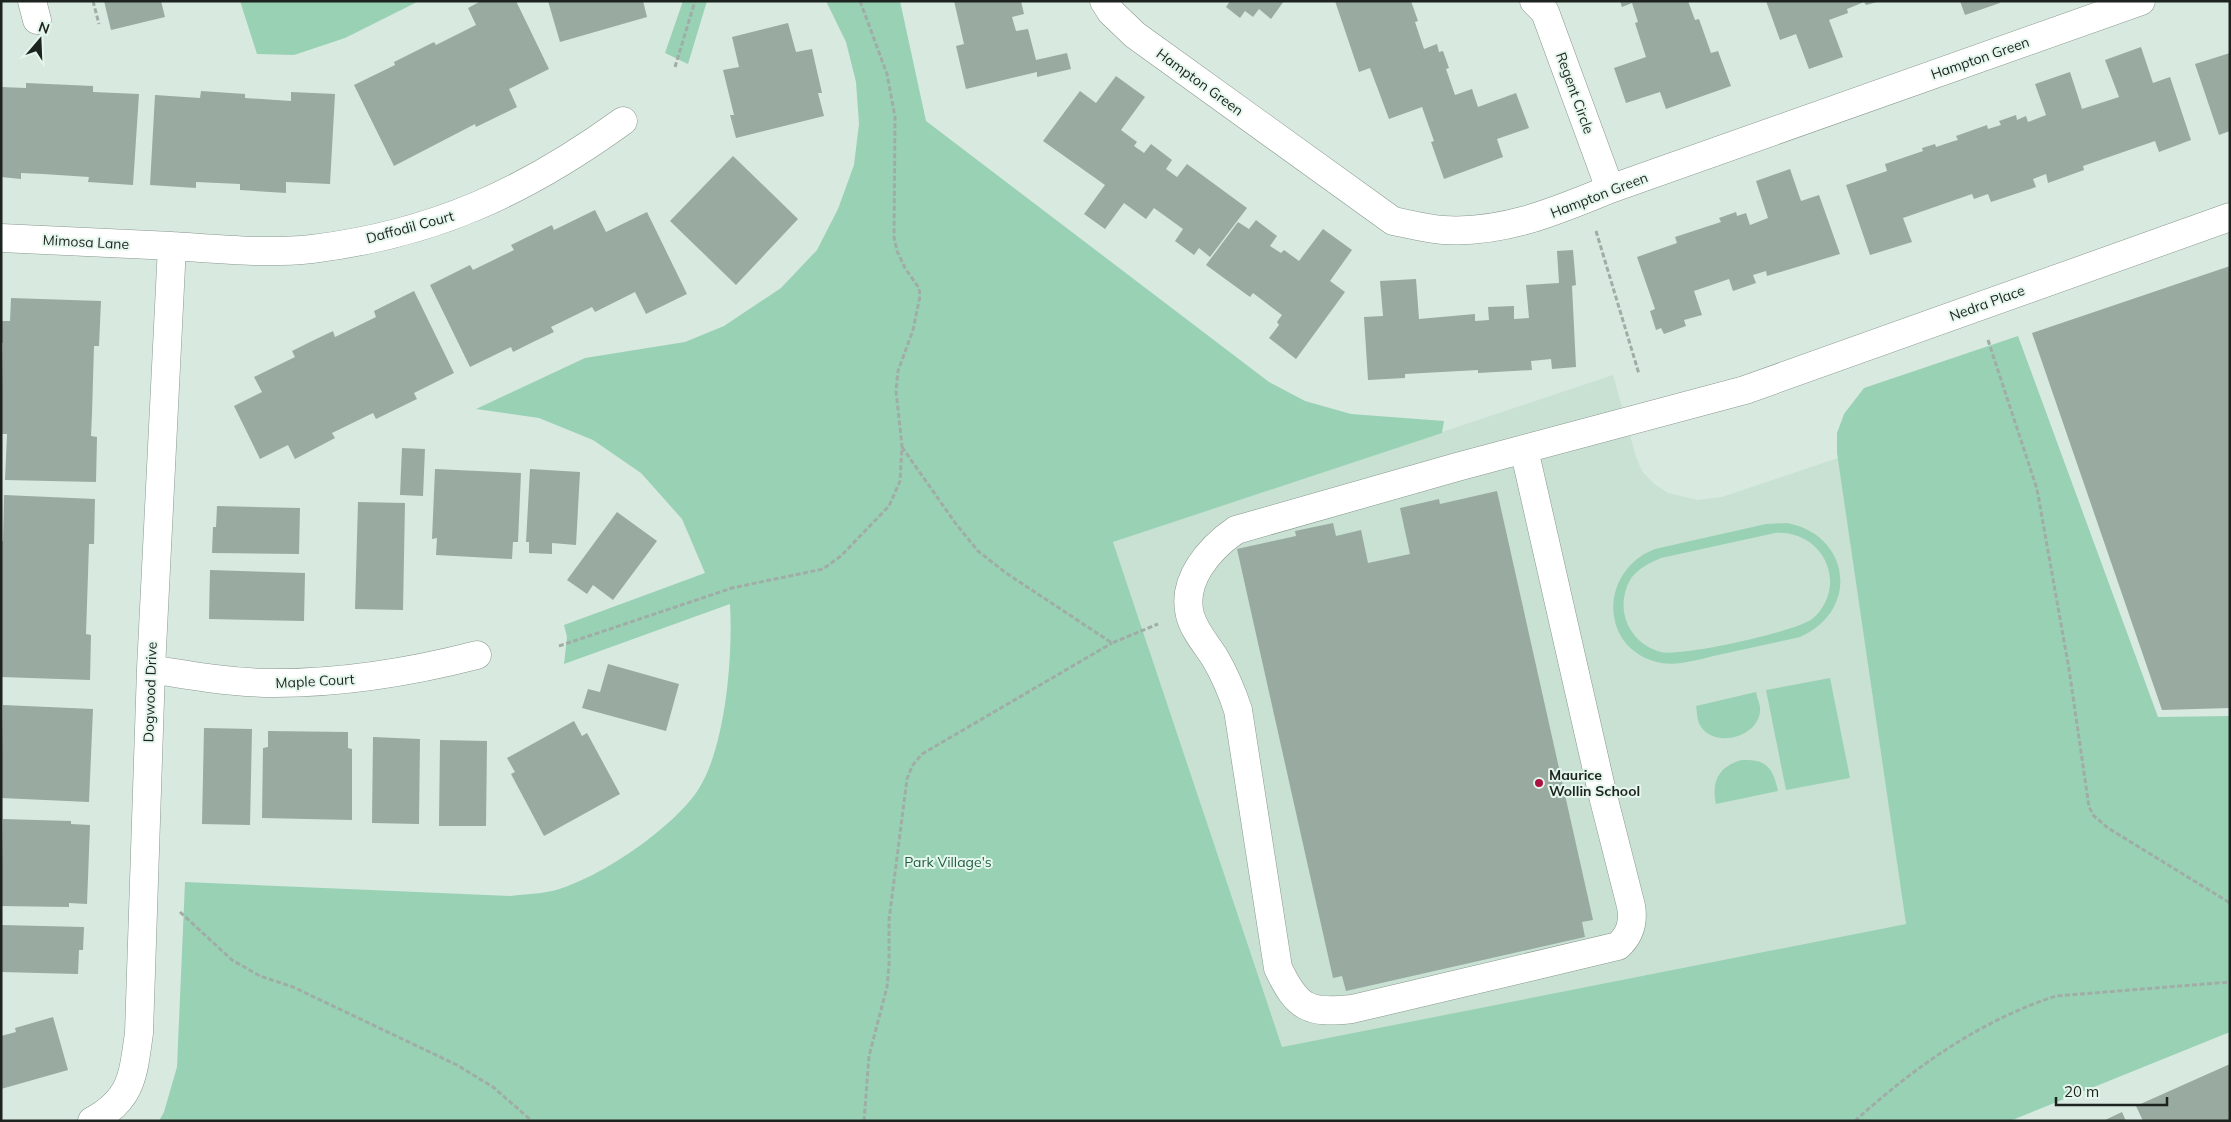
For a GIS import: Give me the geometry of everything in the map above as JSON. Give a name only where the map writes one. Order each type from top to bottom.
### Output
[{"type":"street","name":"Hampton Green","points":[[1104,1],[1111,12],[1136,35],[1393,221],[1442,230],[1482,230],[1527,222],[1610,189],[2141,1]]},
{"type":"street","name":"Regent Circle","points":[[1534,1],[1545,12],[1610,189]]},
{"type":"street","name":"Daffodil Court","points":[[172,246],[240,252],[310,249],[381,238],[449,218],[510,193],[575,156],[623,121]]},
{"type":"street","name":"Nedra Place","points":[[1190,614],[1190,590],[1199,565],[1218,542],[1236,530],[1745,390],[2230,217]]},
{"type":"street","name":"Mimosa Lane","points":[[1,238],[172,246]]},
{"type":"street","name":"Dogwood Drive","points":[[92,1121],[108,1112],[126,1093],[134,1066],[139,1032],[151,669],[172,246]]},
{"type":"street","points":[[1190,614],[1231,689],[1238,710],[1278,968],[1289,992],[1309,1009],[1330,1012],[1352,1009],[1618,946],[1630,931],[1633,919],[1631,906],[1602,792],[1524,450]]},
{"type":"street","name":"Maple Court","points":[[151,669],[204,678],[274,683],[365,678],[434,666],[477,655]]},
{"type":"path","points":[[94,1],[99,24]]},
{"type":"path","points":[[675,68],[695,1]]},
{"type":"path","points":[[559,646],[732,588],[823,569],[841,556],[889,506],[900,481],[902,446],[896,415],[898,371],[913,330],[920,296],[919,288],[905,268],[897,250],[894,237],[895,117],[887,74],[860,1]]},
{"type":"path","points":[[1595,228],[1638,374]]},
{"type":"path","points":[[1988,340],[2037,489],[2069,669],[2089,807],[2094,816],[2108,828],[2230,903]]},
{"type":"path","points":[[902,446],[956,524],[978,551],[1006,573],[1112,643]]},
{"type":"path","points":[[864,1121],[869,1056],[887,987],[889,920],[907,779],[912,766],[922,754],[1112,643],[1149,626],[1190,614]]},
{"type":"path","points":[[180,912],[232,960],[260,976],[293,987],[457,1065],[493,1087],[532,1121]]},
{"type":"path","points":[[1856,1121],[1883,1095],[1940,1054],[1987,1024],[2032,1004],[2056,996],[2230,982]]},
{"type":"shaded area","name":"Maurice Wollin School","points":[[1613,375],[1636,457],[1642,471],[1653,483],[1668,493],[1698,500],[1722,497],[1838,458],[1906,924],[1282,1047],[1113,542]]},
{"type":"green space","points":[[240,1],[419,1],[345,38],[294,55],[257,54]]},
{"type":"green space","points":[[683,1],[707,1],[688,64],[665,53]]},
{"type":"green space","name":"Park Village's","points":[[826,1],[900,1],[926,121],[1269,382],[1305,401],[1351,414],[1444,421],[1442,433],[1113,542],[1282,1047],[1906,924],[1837,453],[1837,433],[1844,414],[1864,388],[2018,336],[2158,717],[2230,716],[2230,1032],[2010,1121],[159,1121],[164,1112],[177,1067],[185,882],[511,896],[545,892],[574,884],[634,850],[671,820],[698,790],[708,772],[715,750],[726,700],[729,674],[730,604],[564,664],[567,637],[564,625],[705,573],[682,519],[641,473],[593,440],[539,418],[476,409],[585,358],[685,342],[724,326],[781,288],[817,250],[838,209],[854,165],[859,124],[856,82],[846,42]]},
{"type":"green space","points":[[1787,523],[1808,530],[1824,542],[1835,557],[1840,575],[1839,593],[1832,610],[1819,625],[1800,637],[1675,664],[1661,663],[1641,656],[1626,643],[1617,627],[1613,610],[1616,592],[1623,574],[1636,560],[1655,549],[1766,524]],"holes":[[[1775,533],[1795,535],[1812,544],[1819,551],[1828,569],[1830,579],[1828,595],[1820,611],[1812,619],[1784,630],[1738,642],[1673,653],[1661,652],[1650,648],[1633,633],[1624,613],[1625,591],[1630,580],[1644,567],[1661,558]]]},
{"type":"green space","points":[[1830,678],[1850,778],[1786,790],[1766,690]]},
{"type":"green space","points":[[1756,692],[1760,709],[1757,720],[1752,728],[1744,734],[1734,737],[1715,737],[1706,732],[1700,725],[1696,706]]},
{"type":"green space","points":[[1742,760],[1757,761],[1768,766],[1774,776],[1778,791],[1716,804],[1715,788],[1718,776],[1728,766]]},
{"type":"building","points":[[104,1],[161,1],[165,17],[111,30]]},
{"type":"building","points":[[481,1],[516,1],[549,69],[509,89],[517,107],[476,127],[475,124],[394,166],[354,85],[395,65],[394,62],[434,42],[436,45],[476,25],[468,8]]},
{"type":"building","points":[[548,1],[643,1],[647,17],[560,42]]},
{"type":"building","points":[[954,1],[1021,1],[1024,14],[1012,17],[1016,31],[1028,29],[1036,60],[1067,53],[1071,69],[1037,77],[1037,72],[966,89],[956,46],[964,44]]},
{"type":"building","points":[[1230,1],[1284,1],[1271,19],[1259,9],[1253,17],[1245,11],[1240,18],[1226,7]]},
{"type":"building","points":[[1335,1],[1411,1],[1418,21],[1415,22],[1424,49],[1437,44],[1439,52],[1443,51],[1449,68],[1446,69],[1455,95],[1472,89],[1478,107],[1516,93],[1529,128],[1497,139],[1503,157],[1444,179],[1431,142],[1434,141],[1422,107],[1389,119],[1370,68],[1359,72]]},
{"type":"building","points":[[1620,1],[1688,1],[1695,20],[1699,19],[1711,53],[1718,51],[1731,86],[1666,109],[1660,92],[1626,103],[1614,68],[1646,57],[1635,23],[1638,22],[1632,3],[1622,7]]},
{"type":"building","points":[[1766,1],[1877,2],[1866,5],[1864,2],[1847,9],[1848,13],[1829,20],[1843,57],[1809,69],[1796,34],[1780,40]]},
{"type":"building","points":[[1960,1],[1999,1],[2000,3],[1965,15]]},
{"type":"building","points":[[788,23],[796,52],[812,49],[822,93],[818,93],[824,116],[736,138],[730,115],[734,115],[723,70],[739,67],[732,37]]},
{"type":"building","points":[[2141,47],[2153,83],[2170,77],[2191,140],[2159,152],[2155,141],[2083,166],[2084,170],[2048,183],[2046,174],[2033,179],[2036,187],[1991,202],[1988,194],[1974,199],[1972,194],[1903,218],[1912,242],[1870,255],[1846,185],[1887,171],[1885,164],[1923,151],[1922,148],[1935,144],[1936,147],[1958,140],[1956,136],[1987,125],[1988,129],[2001,125],[1999,121],[2016,115],[2017,120],[2026,116],[2028,122],[2046,115],[2035,84],[2070,72],[2082,109],[2119,97],[2105,60]]},
{"type":"building","points":[[2230,53],[2230,131],[2219,135],[2195,64]]},
{"type":"building","points":[[1116,76],[1145,97],[1121,130],[1137,142],[1134,146],[1144,153],[1151,144],[1172,160],[1166,169],[1177,177],[1187,164],[1247,208],[1210,257],[1199,248],[1194,255],[1175,241],[1183,229],[1154,208],[1146,219],[1124,203],[1105,229],[1084,214],[1105,185],[1043,141],[1080,91],[1096,103]]},
{"type":"building","points":[[26,83],[93,86],[93,92],[139,94],[133,185],[88,182],[89,177],[43,174],[21,173],[21,179],[1,177],[1,87],[26,88]]},
{"type":"building","points":[[201,91],[245,94],[245,98],[291,101],[291,92],[335,94],[330,184],[286,182],[286,193],[240,190],[240,184],[196,182],[196,188],[150,185],[155,95],[200,98]]},
{"type":"building","points":[[733,156],[798,219],[736,285],[670,221]]},
{"type":"building","points":[[1790,169],[1801,201],[1819,195],[1840,254],[1767,276],[1766,271],[1753,275],[1756,283],[1733,291],[1729,279],[1694,291],[1702,315],[1684,320],[1686,326],[1664,334],[1661,328],[1656,330],[1650,311],[1655,309],[1637,257],[1677,243],[1675,237],[1721,222],[1719,218],[1736,212],[1737,216],[1746,213],[1750,225],[1768,218],[1756,181]]},
{"type":"building","points":[[595,210],[606,232],[647,212],[687,294],[646,314],[635,292],[595,312],[592,307],[551,327],[554,332],[513,352],[511,347],[470,367],[430,285],[470,265],[473,270],[514,250],[511,245],[552,225],[554,230]]},
{"type":"building","points":[[1256,220],[1277,236],[1270,246],[1281,253],[1284,250],[1299,261],[1323,229],[1352,250],[1330,281],[1345,292],[1296,359],[1269,338],[1279,325],[1277,322],[1282,315],[1253,293],[1250,297],[1206,265],[1238,222],[1249,229]]},
{"type":"building","points":[[1573,250],[1576,285],[1572,286],[1576,367],[1552,369],[1551,359],[1531,361],[1532,370],[1478,373],[1478,370],[1405,374],[1405,378],[1368,380],[1364,317],[1383,316],[1380,281],[1416,279],[1419,319],[1475,314],[1475,321],[1489,320],[1488,307],[1514,306],[1514,319],[1529,318],[1526,285],[1559,283],[1557,251]]},
{"type":"building","points":[[2230,266],[2230,708],[2162,710],[2032,333]]},
{"type":"building","points":[[414,291],[454,373],[414,393],[417,399],[376,419],[373,413],[332,433],[335,438],[295,459],[288,445],[260,459],[234,406],[262,392],[254,377],[295,357],[292,351],[333,331],[335,337],[376,317],[374,311]]},
{"type":"building","points":[[11,298],[101,301],[99,346],[94,346],[91,436],[97,437],[96,482],[5,480],[7,434],[1,434],[3,343],[1,343],[1,321],[10,321]]},
{"type":"building","points":[[402,448],[425,449],[423,496],[400,495]]},
{"type":"building","points":[[435,469],[521,473],[518,542],[513,542],[512,559],[436,555],[437,538],[432,539]]},
{"type":"building","points":[[530,469],[580,472],[576,545],[552,543],[552,554],[529,553],[529,542],[526,542]]},
{"type":"building","points":[[1497,491],[1593,920],[1582,922],[1585,937],[1346,991],[1342,976],[1333,978],[1237,549],[1296,536],[1295,531],[1333,523],[1336,536],[1361,530],[1368,563],[1410,554],[1400,508],[1439,499],[1440,504]]},
{"type":"building","points":[[4,495],[95,499],[94,544],[89,544],[86,634],[91,635],[90,680],[1,677],[1,541],[3,541]]},
{"type":"building","points":[[358,502],[405,503],[403,610],[355,609]]},
{"type":"building","points":[[217,506],[300,508],[299,554],[212,553],[213,527],[216,527]]},
{"type":"building","points":[[617,512],[657,541],[613,600],[593,585],[587,594],[567,580]]},
{"type":"building","points":[[210,570],[305,573],[304,621],[209,619]]},
{"type":"building","points":[[608,664],[679,684],[666,731],[582,708],[588,689],[600,692]]},
{"type":"building","points":[[3,705],[93,709],[89,802],[1,798]]},
{"type":"building","points":[[574,721],[582,736],[587,733],[620,794],[544,836],[511,774],[515,772],[507,758]]},
{"type":"building","points":[[204,728],[252,729],[250,825],[202,824]]},
{"type":"building","points":[[268,731],[348,732],[348,748],[352,749],[352,820],[262,818],[263,748],[268,747]]},
{"type":"building","points":[[373,737],[420,739],[419,824],[372,823]]},
{"type":"building","points":[[440,740],[487,741],[486,826],[439,826]]},
{"type":"building","points":[[3,819],[71,821],[71,824],[90,825],[87,904],[69,903],[69,907],[1,906]]},
{"type":"building","points":[[1,925],[84,927],[83,950],[79,950],[78,974],[1,972]]},
{"type":"building","points":[[53,1017],[68,1070],[1,1089],[1,1036],[16,1032],[15,1028]]},
{"type":"building","points":[[2230,1064],[2230,1121],[2143,1121],[2136,1106]]},
{"type":"building","points":[[2122,1112],[2126,1121],[2103,1121]]},
{"type":"place","name":"Maurice Wollin School","points":[[1539,783]]}]
